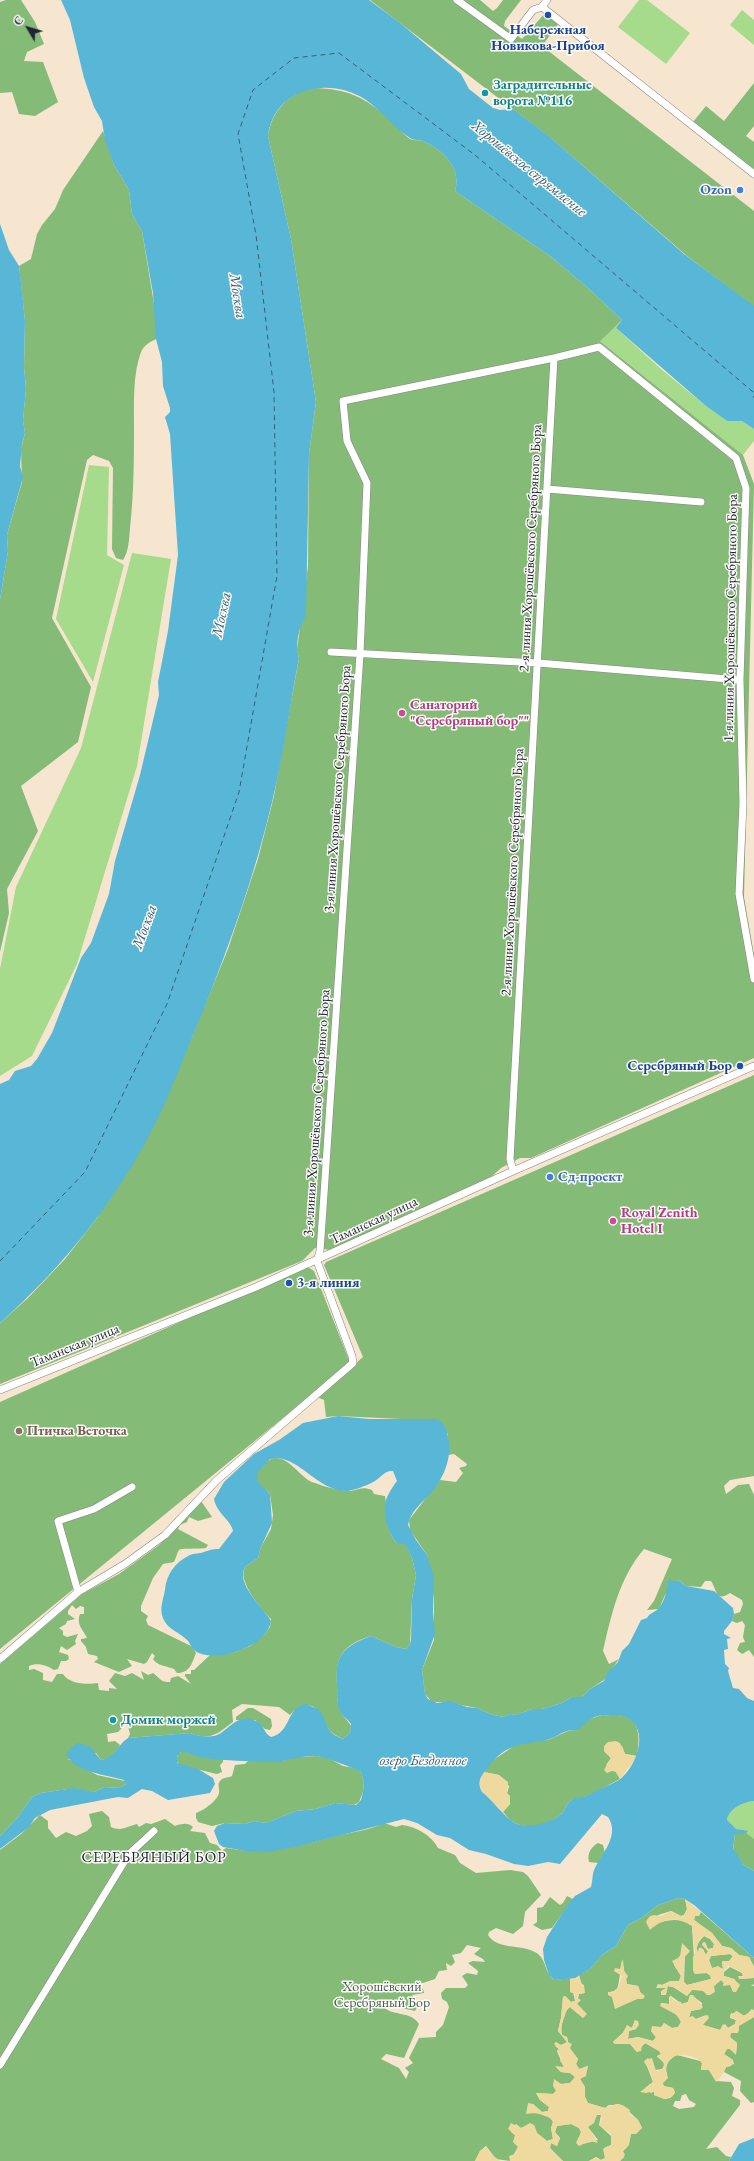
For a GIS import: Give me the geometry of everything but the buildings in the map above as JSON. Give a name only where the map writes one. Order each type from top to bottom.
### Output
[{"type":"street","points":[[457,0],[511,39],[533,10],[542,7],[547,0]]},
{"type":"street","points":[[542,7],[754,174]]},
{"type":"street","name":"1-я линия Хорошёвского Серебряного Бора","points":[[554,358],[599,346],[736,458],[746,488],[740,680],[743,803],[739,894],[754,979]]},
{"type":"street","name":"3-я линия Хорошёвского Серебряного Бора","points":[[317,1261],[320,1251],[360,654],[367,483],[347,441],[343,401],[554,358]]},
{"type":"street","name":"2-я линия Хорошёвского Серебряного Бора","points":[[513,1171],[510,1159],[554,358]]},
{"type":"street","points":[[547,489],[701,502]]},
{"type":"street","points":[[331,652],[538,663],[740,680]]},
{"type":"street","name":"Таманская улица","points":[[0,1390],[317,1261],[513,1171],[754,1066]]},
{"type":"street","points":[[0,1660],[78,1592],[125,1564],[165,1535],[217,1480],[352,1363],[352,1356],[317,1261]]},
{"type":"street","points":[[78,1592],[58,1521],[94,1509],[132,1487]]},
{"type":"street","points":[[0,2065],[129,1854],[154,1831]]},
{"type":"green space","points":[[6,0],[21,0],[35,22],[44,44],[27,52],[24,61],[43,62],[58,102],[35,116],[19,114],[12,92],[0,93],[0,2]]},
{"type":"green space","points":[[370,0],[480,0],[493,11],[503,0],[521,0],[505,21],[504,26],[522,39],[546,12],[559,23],[542,46],[754,211],[754,307],[687,256],[552,139]]},
{"type":"green space","points":[[639,0],[647,0],[690,33],[666,64],[618,27]]},
{"type":"green space","points":[[742,10],[754,20],[754,45],[730,25]]},
{"type":"green space","points":[[754,83],[754,126],[746,136],[754,142],[754,171],[693,122],[706,106],[724,121]]},
{"type":"green space","points":[[314,88],[346,92],[364,100],[381,112],[410,139],[423,141],[439,150],[454,168],[456,175],[455,191],[550,256],[588,288],[622,320],[600,341],[743,455],[754,484],[744,897],[754,955],[754,1058],[531,1158],[520,1158],[501,1168],[491,1177],[330,1250],[315,1248],[302,1261],[0,1384],[0,1323],[28,1298],[65,1259],[97,1218],[192,1037],[228,949],[258,859],[274,796],[299,658],[297,650],[308,566],[309,454],[316,402],[291,239],[268,136],[273,119],[283,104],[297,93]]},
{"type":"green space","points":[[103,131],[114,165],[129,190],[132,214],[142,231],[156,316],[156,339],[147,344],[142,350],[138,360],[135,378],[132,502],[128,545],[123,560],[116,558],[112,549],[113,468],[109,461],[93,455],[87,460],[52,618],[91,687],[78,742],[21,786],[38,831],[7,889],[9,913],[0,952],[0,600],[8,551],[7,535],[22,482],[21,449],[25,433],[23,420],[26,389],[24,367],[25,321],[19,266],[31,259],[37,234],[42,225],[55,209],[63,190]]},
{"type":"green space","points":[[622,320],[616,328],[661,369],[706,406],[727,421],[742,421],[754,429],[754,441],[743,455],[599,340]]},
{"type":"green space","points":[[89,465],[109,467],[107,555],[124,565],[93,682],[56,619]]},
{"type":"green space","points":[[132,553],[171,559],[137,766],[77,964],[32,1056],[0,1076],[0,969],[16,887],[81,748]]},
{"type":"green space","points":[[754,1075],[754,1476],[730,1480],[724,1486],[726,1494],[738,1485],[749,1484],[754,1495],[754,1657],[749,1650],[742,1654],[737,1650],[740,1643],[745,1642],[743,1637],[745,1625],[742,1621],[737,1623],[732,1621],[734,1614],[740,1612],[743,1604],[742,1600],[730,1593],[725,1596],[719,1596],[711,1581],[705,1581],[701,1587],[686,1586],[678,1580],[665,1595],[659,1609],[647,1610],[654,1601],[672,1559],[644,1549],[628,1572],[617,1598],[609,1624],[603,1651],[609,1664],[619,1659],[604,1680],[590,1689],[582,1697],[572,1697],[562,1703],[542,1709],[532,1709],[516,1715],[510,1714],[503,1717],[490,1714],[477,1708],[445,1702],[432,1702],[425,1694],[422,1670],[434,1640],[434,1598],[427,1555],[410,1530],[409,1520],[440,1480],[456,1482],[463,1473],[459,1468],[466,1466],[467,1464],[454,1454],[448,1455],[448,1434],[437,1419],[423,1420],[338,1416],[326,1417],[324,1400],[317,1397],[363,1357],[324,1265],[326,1262]]},
{"type":"green space","points":[[306,1266],[314,1271],[349,1360],[349,1364],[0,1649],[0,1402]]},
{"type":"green space","points":[[274,1458],[285,1460],[310,1481],[330,1488],[352,1491],[364,1488],[372,1490],[374,1494],[385,1496],[387,1522],[390,1533],[398,1544],[405,1543],[412,1558],[416,1575],[412,1599],[410,1644],[406,1649],[396,1647],[371,1636],[360,1640],[345,1650],[338,1664],[338,1706],[341,1713],[351,1726],[350,1733],[343,1739],[331,1732],[317,1710],[312,1706],[296,1710],[290,1715],[279,1707],[242,1704],[232,1710],[233,1722],[218,1733],[209,1736],[190,1733],[128,1738],[130,1734],[128,1726],[125,1725],[118,1732],[107,1734],[108,1742],[115,1741],[120,1745],[112,1757],[101,1760],[96,1753],[68,1759],[97,1775],[125,1781],[126,1784],[119,1788],[105,1787],[94,1792],[68,1789],[41,1793],[32,1797],[18,1817],[0,1836],[0,1664],[82,1594],[119,1574],[159,1545],[201,1501],[212,1517],[198,1521],[189,1517],[187,1522],[180,1525],[178,1529],[208,1545],[206,1548],[180,1549],[174,1562],[163,1564],[153,1578],[141,1606],[141,1611],[148,1616],[146,1620],[148,1625],[191,1646],[196,1653],[192,1664],[188,1669],[181,1673],[177,1673],[174,1669],[157,1663],[153,1659],[155,1656],[152,1653],[147,1662],[144,1664],[127,1659],[132,1666],[119,1672],[94,1662],[98,1659],[97,1656],[88,1654],[86,1647],[81,1641],[81,1639],[87,1638],[80,1627],[79,1621],[80,1614],[84,1614],[84,1607],[80,1606],[76,1609],[72,1605],[68,1611],[68,1614],[75,1619],[67,1621],[66,1624],[59,1628],[63,1631],[63,1635],[67,1637],[78,1634],[75,1641],[76,1644],[67,1650],[61,1646],[59,1652],[68,1655],[69,1659],[66,1661],[61,1661],[58,1669],[54,1670],[45,1665],[35,1664],[29,1666],[29,1670],[34,1669],[43,1673],[43,1680],[52,1682],[57,1674],[63,1674],[69,1680],[74,1682],[84,1684],[98,1683],[99,1690],[109,1691],[109,1688],[117,1689],[109,1681],[115,1673],[125,1676],[132,1673],[144,1680],[141,1671],[148,1675],[153,1673],[162,1681],[167,1682],[170,1682],[171,1678],[178,1676],[191,1684],[185,1674],[191,1674],[191,1670],[194,1670],[210,1655],[235,1652],[250,1646],[265,1634],[270,1627],[271,1619],[251,1594],[244,1580],[243,1573],[245,1567],[258,1558],[261,1547],[271,1529],[273,1515],[270,1494],[257,1483],[256,1475],[267,1461]]},
{"type":"green space","points":[[248,1708],[253,1708],[271,1719],[272,1726],[270,1730],[265,1729],[255,1720],[236,1720],[236,1717]]},
{"type":"green space","points":[[602,1715],[624,1716],[634,1722],[637,1727],[639,1739],[637,1756],[625,1754],[622,1746],[604,1751],[611,1758],[606,1765],[616,1772],[620,1779],[588,1796],[571,1800],[563,1812],[551,1821],[539,1825],[526,1826],[510,1820],[503,1812],[510,1804],[510,1796],[507,1794],[509,1786],[499,1775],[484,1772],[492,1761],[514,1746],[525,1742],[548,1740],[568,1731],[576,1730],[587,1720]]},
{"type":"green space","points":[[183,1751],[209,1758],[223,1759],[223,1762],[220,1765],[222,1772],[217,1774],[179,1765],[176,1760],[178,1754]]},
{"type":"green space","points":[[317,1756],[328,1758],[343,1766],[355,1768],[361,1772],[364,1782],[363,1792],[359,1802],[354,1805],[335,1803],[315,1809],[296,1811],[266,1823],[254,1821],[245,1824],[225,1823],[212,1826],[198,1822],[196,1813],[206,1808],[216,1799],[219,1793],[219,1782],[232,1776],[235,1765],[245,1764],[249,1760],[282,1761],[297,1757]]},
{"type":"green space","points":[[754,1801],[754,1871],[742,1831],[732,1827],[727,1820],[731,1812],[738,1806]]},
{"type":"green space","name":"Хорошёвский Серебряный Бор","points":[[102,1811],[109,1817],[111,1827],[118,1829],[137,1824],[139,1827],[146,1823],[151,1824],[165,1819],[175,1826],[189,1824],[193,1827],[190,1831],[205,1833],[210,1843],[217,1845],[222,1851],[226,1848],[255,1851],[282,1849],[367,1829],[384,1823],[396,1827],[402,1825],[423,1832],[432,1839],[438,1848],[455,1855],[460,1863],[476,1873],[510,1870],[523,1872],[528,1876],[541,1895],[525,1912],[523,1926],[513,1934],[496,1928],[489,1932],[488,1935],[497,1943],[535,1952],[542,1958],[548,1974],[554,1980],[570,1978],[575,2001],[571,2002],[565,1996],[563,1997],[558,2031],[567,2042],[565,2044],[555,2046],[559,2049],[557,2051],[564,2068],[556,2067],[561,2072],[570,2073],[575,2077],[570,2083],[561,2084],[554,2080],[556,2091],[553,2094],[536,2093],[540,2100],[549,2107],[548,2111],[542,2112],[533,2104],[534,2112],[551,2118],[553,2122],[551,2128],[553,2139],[547,2141],[537,2133],[534,2125],[521,2128],[516,2124],[511,2132],[515,2135],[518,2147],[510,2161],[496,2159],[486,2146],[480,2151],[475,2161],[0,2161],[0,1850],[21,1834],[40,1815],[48,1821],[48,1828],[56,1838],[66,1832],[76,1836],[87,1831],[92,1826],[89,1814]],"holes":[[[467,1945],[481,1948],[474,1954],[483,1959],[485,1962],[473,1961],[468,1963],[478,1971],[477,1975],[467,1973],[462,1976],[468,1985],[465,1988],[446,1988],[441,1993],[442,1999],[447,2002],[449,2007],[443,2025],[436,2032],[436,2037],[419,2038],[409,2058],[413,2063],[405,2068],[409,2072],[406,2079],[399,2068],[381,2059],[386,2054],[404,2058],[419,2024],[411,2017],[391,2011],[383,2006],[388,2005],[415,2011],[418,2005],[412,1995],[424,1993],[423,1989],[417,1986],[418,1982],[423,1983],[435,1979],[439,1971],[447,1970],[446,1963],[451,1966],[455,1962],[452,1955],[461,1953]]]},
{"type":"green space","points":[[746,1833],[754,1839],[754,1871],[744,1865],[733,1851],[735,1834]]},
{"type":"green space","points":[[598,1843],[603,1845],[605,1853],[598,1863],[589,1862],[590,1851],[593,1846]]},
{"type":"green space","points":[[567,1896],[573,1899],[552,1928],[542,1930],[533,1925],[537,1922],[537,1908],[543,1907],[550,1897],[560,1905]]},
{"type":"green space","points":[[679,1898],[685,1899],[687,1909],[684,1915],[681,1916],[671,1911],[658,1915],[658,1923],[680,1920],[692,1926],[695,1974],[705,1972],[711,1976],[711,1979],[687,1985],[684,1982],[685,1954],[682,1944],[683,1951],[674,1965],[681,1976],[679,1981],[672,1981],[662,1985],[658,1984],[666,1988],[667,1986],[673,1987],[687,1996],[692,1990],[714,1990],[714,1986],[721,1980],[724,1983],[723,1985],[730,1985],[737,1991],[737,1988],[739,1987],[734,1979],[724,1976],[724,1972],[730,1967],[742,1973],[743,1976],[739,1976],[739,1979],[754,1978],[754,1984],[751,1986],[754,1986],[754,2011],[752,2009],[749,2013],[743,2016],[736,2011],[734,2014],[731,2013],[730,2018],[736,2020],[735,2024],[728,2028],[725,2024],[720,2030],[703,2025],[706,2015],[696,2019],[689,2017],[691,2011],[701,2009],[702,2003],[694,1997],[690,1995],[688,2002],[682,2004],[671,1996],[669,1997],[669,2004],[661,2003],[680,2019],[681,2022],[678,2027],[672,2028],[664,2023],[662,2027],[657,2027],[651,2031],[656,2037],[653,2041],[638,2037],[628,2039],[629,2031],[636,2029],[635,2020],[632,2028],[629,2027],[613,2042],[615,2044],[630,2044],[637,2052],[645,2043],[659,2051],[661,2054],[657,2056],[665,2064],[662,2069],[655,2070],[648,2058],[645,2061],[653,2082],[645,2088],[651,2093],[655,2091],[654,2095],[665,2099],[670,2098],[675,2093],[673,2088],[663,2086],[663,2082],[667,2074],[666,2068],[668,2063],[677,2055],[700,2061],[702,2063],[701,2070],[709,2070],[716,2081],[731,2082],[734,2088],[732,2096],[740,2100],[740,2105],[706,2149],[717,2147],[726,2156],[731,2157],[729,2161],[620,2161],[624,2157],[623,2151],[627,2147],[631,2134],[642,2128],[638,2120],[622,2105],[609,2105],[605,2108],[588,2103],[585,2097],[585,2087],[580,2079],[586,2072],[588,2066],[579,2069],[576,2064],[578,2059],[569,2048],[567,2037],[562,2035],[564,2016],[570,2007],[583,2018],[582,2009],[577,2004],[579,1994],[584,1993],[579,1975],[591,1968],[602,1955],[616,1946],[628,1925],[643,1917],[658,1905]],"holes":[[[622,1960],[627,1984],[638,1986],[643,1999],[637,1999],[615,2008],[611,1992],[617,1990]],[[686,2094],[689,2100],[696,2104],[694,2107],[679,2109],[673,2106],[675,2101],[680,2101],[682,2095]]]},
{"type":"green space","points":[[701,1912],[754,1958],[754,1967],[749,1957],[739,1955],[731,1948],[722,1946],[712,1933],[694,1920],[695,1916]]},
{"type":"green space","points":[[704,1936],[710,1939],[714,1944],[713,1948],[708,1949],[705,1942],[702,1944],[708,1951],[706,1955],[703,1949],[699,1948],[698,1953],[697,1950],[698,1943]]},
{"type":"green space","points":[[730,1954],[733,1956],[729,1961],[722,1961],[723,1969],[718,1967],[712,1968],[709,1960],[711,1956]]},
{"type":"green space","points":[[754,2017],[754,2102],[751,2103],[740,2091],[741,2081],[724,2072],[726,2067],[731,2066],[733,2060],[724,2054],[727,2049],[730,2049],[736,2054],[737,2043],[730,2037],[731,2032],[739,2031],[738,2026]]},
{"type":"green space","points":[[597,2115],[601,2115],[599,2125],[611,2136],[611,2145],[604,2148],[605,2158],[601,2160],[596,2157],[589,2161],[563,2161],[550,2148],[551,2143],[557,2146],[560,2138],[555,2132],[557,2126],[571,2124],[579,2128],[581,2132],[579,2145],[598,2140],[588,2127]]},
{"type":"sand","points":[[616,1741],[620,1743],[625,1754],[637,1756],[620,1779],[616,1772],[612,1771],[607,1773],[604,1770],[611,1758],[604,1751],[604,1746],[608,1742]]},
{"type":"sand","points":[[484,1772],[499,1775],[508,1782],[507,1793],[510,1796],[510,1804],[503,1812],[484,1795],[480,1785]]},
{"type":"sand","points":[[685,1899],[701,1912],[699,1916],[695,1916],[694,1920],[712,1933],[722,1946],[731,1948],[739,1955],[749,1957],[754,1967],[754,1978],[739,1979],[738,1976],[743,1977],[742,1973],[728,1966],[724,1972],[724,1976],[734,1979],[740,1985],[736,1992],[733,1992],[730,1985],[723,1986],[724,1983],[721,1980],[714,1986],[715,1992],[710,1995],[707,1995],[703,1991],[692,1990],[687,1996],[674,1987],[668,1986],[666,1995],[661,1995],[661,1991],[666,1988],[656,1988],[658,1984],[662,1985],[670,1981],[679,1981],[681,1976],[672,1961],[680,1957],[682,1943],[690,1951],[684,1958],[684,1982],[687,1985],[711,1979],[709,1973],[695,1974],[693,1971],[693,1957],[695,1953],[692,1926],[681,1921],[671,1920],[660,1923],[650,1930],[646,1922],[650,1916],[661,1916],[671,1911],[681,1916],[684,1915],[687,1909]],"holes":[[[704,1936],[710,1939],[714,1944],[713,1948],[708,1949],[703,1942],[702,1945],[709,1952],[706,1955],[701,1947],[698,1953],[697,1950],[698,1944]],[[730,1954],[733,1957],[729,1961],[722,1961],[723,1969],[718,1966],[712,1968],[709,1960],[711,1956]]]},
{"type":"sand","points":[[623,1959],[624,1971],[628,1976],[626,1980],[627,1984],[638,1986],[640,1992],[645,1996],[643,1999],[637,1999],[615,2009],[612,1997],[608,1995],[608,1992],[614,1991],[619,1985],[622,1976],[614,1971],[615,1968],[620,1969]]},
{"type":"sand","points":[[579,1975],[581,1983],[584,1985],[585,1993],[579,1994],[577,1998],[581,2000],[577,2004],[587,2014],[583,2018],[570,2007],[567,2009],[561,2027],[562,2035],[567,2037],[568,2042],[572,2044],[570,2048],[578,2059],[576,2064],[579,2069],[588,2066],[586,2076],[580,2079],[585,2087],[585,2097],[588,2103],[605,2108],[617,2104],[626,2107],[630,2110],[629,2114],[638,2120],[642,2128],[636,2134],[631,2134],[629,2145],[623,2151],[625,2155],[620,2161],[589,2161],[596,2157],[601,2160],[605,2158],[603,2149],[611,2145],[611,2134],[599,2125],[602,2119],[601,2115],[597,2115],[594,2123],[588,2127],[598,2143],[590,2141],[579,2146],[576,2143],[581,2132],[579,2128],[571,2124],[557,2126],[555,2132],[560,2138],[557,2146],[551,2143],[549,2146],[552,2151],[563,2161],[510,2161],[509,2156],[515,2154],[518,2147],[513,2142],[515,2135],[508,2129],[511,2123],[521,2128],[530,2123],[534,2125],[537,2133],[547,2141],[553,2139],[551,2128],[553,2122],[551,2119],[541,2114],[526,2114],[528,2103],[533,2104],[542,2112],[548,2111],[549,2107],[540,2100],[536,2093],[553,2094],[556,2091],[553,2086],[554,2079],[561,2084],[570,2083],[575,2077],[570,2073],[561,2072],[555,2066],[564,2067],[560,2061],[561,2057],[557,2051],[559,2049],[554,2044],[556,2042],[561,2045],[567,2042],[558,2031],[563,1997],[565,1996],[571,2002],[575,2001],[575,1994],[570,1992],[570,1978]]},
{"type":"sand","points":[[670,1995],[675,2001],[681,2002],[682,2004],[688,2002],[690,1995],[693,1995],[703,2007],[701,2009],[691,2011],[689,2017],[693,2016],[696,2019],[708,2015],[709,2018],[703,2025],[720,2030],[723,2024],[728,2028],[735,2024],[736,2020],[730,2017],[730,2015],[737,2011],[743,2015],[746,2015],[752,2009],[754,2011],[754,2017],[739,2026],[738,2033],[731,2033],[730,2037],[737,2043],[736,2055],[730,2049],[727,2049],[724,2054],[733,2060],[734,2064],[726,2067],[716,2082],[709,2070],[701,2070],[702,2063],[694,2057],[678,2055],[669,2060],[666,2068],[668,2078],[663,2083],[664,2086],[673,2088],[675,2092],[672,2097],[664,2099],[654,2095],[654,2091],[646,2093],[640,2092],[653,2082],[649,2069],[644,2062],[645,2060],[652,2058],[656,2071],[662,2069],[664,2066],[663,2061],[657,2057],[661,2054],[659,2051],[645,2043],[642,2045],[641,2051],[637,2052],[630,2044],[615,2044],[613,2042],[622,2034],[627,2025],[632,2028],[635,2020],[638,2021],[639,2025],[636,2029],[629,2031],[628,2039],[638,2037],[653,2041],[656,2037],[651,2031],[652,2026],[661,2027],[664,2023],[672,2028],[678,2027],[681,2022],[677,2015],[660,2006],[661,2003],[669,2004]]},
{"type":"sand","points":[[486,2146],[491,2154],[500,2161],[475,2161],[480,2151]]},
{"type":"water","points":[[61,0],[369,0],[399,22],[461,74],[469,89],[493,108],[500,110],[513,109],[551,138],[684,254],[754,306],[754,429],[742,421],[727,421],[706,406],[616,328],[622,320],[588,288],[550,256],[455,191],[456,175],[454,168],[439,150],[425,142],[412,139],[404,134],[366,100],[352,93],[336,89],[321,88],[306,91],[292,97],[281,106],[272,119],[268,136],[291,239],[316,402],[309,454],[306,617],[301,626],[298,637],[297,648],[299,658],[273,798],[259,853],[223,961],[168,1097],[155,1124],[124,1179],[87,1231],[45,1279],[0,1323],[0,1084],[9,1080],[15,1071],[31,1066],[37,1059],[52,1033],[81,958],[91,943],[109,894],[115,861],[140,775],[159,695],[158,682],[168,631],[178,555],[170,434],[165,417],[170,412],[170,408],[163,386],[162,362],[156,339],[153,293],[142,231],[132,214],[129,190],[114,165],[105,140],[102,121],[94,107],[84,78],[70,20]]},
{"type":"water","points":[[0,224],[9,250],[19,266],[25,321],[24,367],[26,389],[23,420],[25,433],[22,444],[20,466],[23,477],[7,535],[8,551],[0,600]]},
{"type":"water","name":"озеро Бездонное","points":[[338,1416],[369,1419],[437,1419],[442,1422],[446,1429],[448,1434],[449,1452],[446,1468],[435,1488],[411,1516],[408,1525],[416,1540],[427,1555],[434,1578],[433,1611],[435,1634],[422,1670],[425,1694],[428,1699],[437,1703],[450,1701],[503,1717],[510,1714],[516,1715],[532,1709],[542,1709],[562,1703],[572,1697],[582,1697],[590,1689],[604,1681],[607,1673],[618,1662],[622,1651],[629,1644],[641,1620],[647,1618],[660,1607],[665,1596],[669,1579],[674,1582],[678,1580],[686,1586],[714,1591],[733,1608],[734,1614],[732,1621],[724,1631],[724,1634],[731,1638],[727,1639],[728,1649],[724,1650],[725,1664],[729,1668],[728,1671],[733,1688],[739,1689],[747,1698],[754,1701],[754,1801],[738,1806],[731,1812],[727,1820],[736,1829],[748,1831],[746,1833],[735,1834],[733,1849],[744,1865],[754,1871],[754,1958],[694,1905],[685,1899],[679,1898],[658,1905],[643,1917],[628,1925],[616,1946],[602,1955],[591,1968],[575,1978],[554,1980],[549,1975],[544,1960],[543,1949],[547,1937],[569,1903],[575,1896],[591,1887],[594,1870],[606,1850],[611,1837],[611,1824],[608,1817],[602,1814],[560,1864],[548,1862],[528,1866],[514,1864],[486,1854],[469,1850],[450,1838],[437,1835],[417,1823],[404,1819],[295,1847],[268,1852],[245,1851],[223,1847],[219,1844],[214,1831],[217,1826],[225,1823],[245,1824],[254,1821],[266,1823],[296,1811],[315,1809],[335,1803],[356,1805],[361,1800],[363,1792],[364,1782],[361,1772],[316,1756],[271,1762],[212,1759],[187,1752],[181,1752],[177,1756],[177,1763],[198,1769],[213,1778],[215,1784],[210,1793],[168,1800],[152,1791],[142,1789],[128,1798],[118,1797],[50,1810],[35,1818],[29,1827],[0,1849],[0,1836],[18,1817],[32,1797],[41,1793],[74,1788],[94,1792],[105,1787],[119,1788],[126,1784],[124,1780],[91,1772],[74,1764],[69,1758],[67,1752],[77,1743],[89,1746],[101,1760],[114,1754],[128,1738],[190,1733],[201,1736],[214,1736],[218,1735],[237,1721],[245,1719],[259,1722],[267,1734],[271,1737],[282,1731],[295,1710],[306,1704],[320,1710],[330,1731],[337,1737],[343,1739],[350,1733],[351,1724],[340,1712],[338,1706],[337,1665],[344,1651],[359,1641],[371,1636],[396,1647],[406,1649],[410,1644],[411,1639],[412,1599],[416,1575],[412,1558],[405,1544],[398,1544],[394,1540],[385,1517],[386,1500],[397,1481],[393,1471],[385,1473],[370,1484],[347,1491],[326,1485],[289,1461],[280,1458],[270,1459],[258,1472],[257,1481],[270,1494],[272,1523],[261,1547],[258,1558],[245,1567],[243,1574],[247,1588],[271,1621],[268,1630],[262,1638],[254,1644],[227,1654],[213,1656],[200,1654],[195,1651],[184,1637],[167,1625],[162,1614],[167,1579],[176,1565],[192,1554],[219,1549],[233,1531],[230,1523],[218,1509],[214,1499],[224,1482],[254,1454],[279,1440],[303,1423]],"holes":[[[602,1715],[626,1717],[634,1723],[638,1730],[639,1739],[635,1758],[631,1767],[619,1780],[589,1795],[571,1800],[562,1813],[556,1818],[544,1823],[530,1825],[513,1822],[480,1789],[479,1783],[482,1775],[492,1762],[505,1751],[518,1745],[544,1741],[567,1731],[579,1729],[592,1718]]]},
{"type":"water","points":[[754,2138],[754,2161],[729,2161],[739,2144]]},
{"type":"ferry route","points":[[0,1261],[85,1172],[167,1004],[239,792],[277,576],[274,392],[256,235],[238,134],[253,90],[294,58],[339,53],[475,155],[753,392],[754,398]]},
{"type":"place","name":"Набережная Новикова-Прибоя","points":[[548,15]]},
{"type":"place","name":"Заградительные ворота №116","points":[[485,93]]},
{"type":"place","name":"Ozon","points":[[740,190]]},
{"type":"place","name":"Санаторий \"Серебряный бор\"\"","points":[[402,713]]},
{"type":"place","name":"Серебряный Бор","points":[[740,1066]]},
{"type":"place","name":"Сд-проект","points":[[550,1177]]},
{"type":"place","name":"Royal Zenith Hotel I","points":[[613,1221]]},
{"type":"place","name":"3-я линия","points":[[289,1283]]},
{"type":"place","name":"Птичка Веточка","points":[[19,1431]]},
{"type":"place","name":"Домик моржей","points":[[113,1720]]},
{"type":"district","name":"СЕРЕБРЯНЫЙ БОР","points":[[154,1858]]},
{"type":"water label","name":"Хорошёвское спрямление","points":[[529,169]]},
{"type":"water label","name":"Москва","points":[[237,296]]},
{"type":"water label","name":"Москва","points":[[222,615]]},
{"type":"water label","name":"Москва","points":[[145,927]]}]
